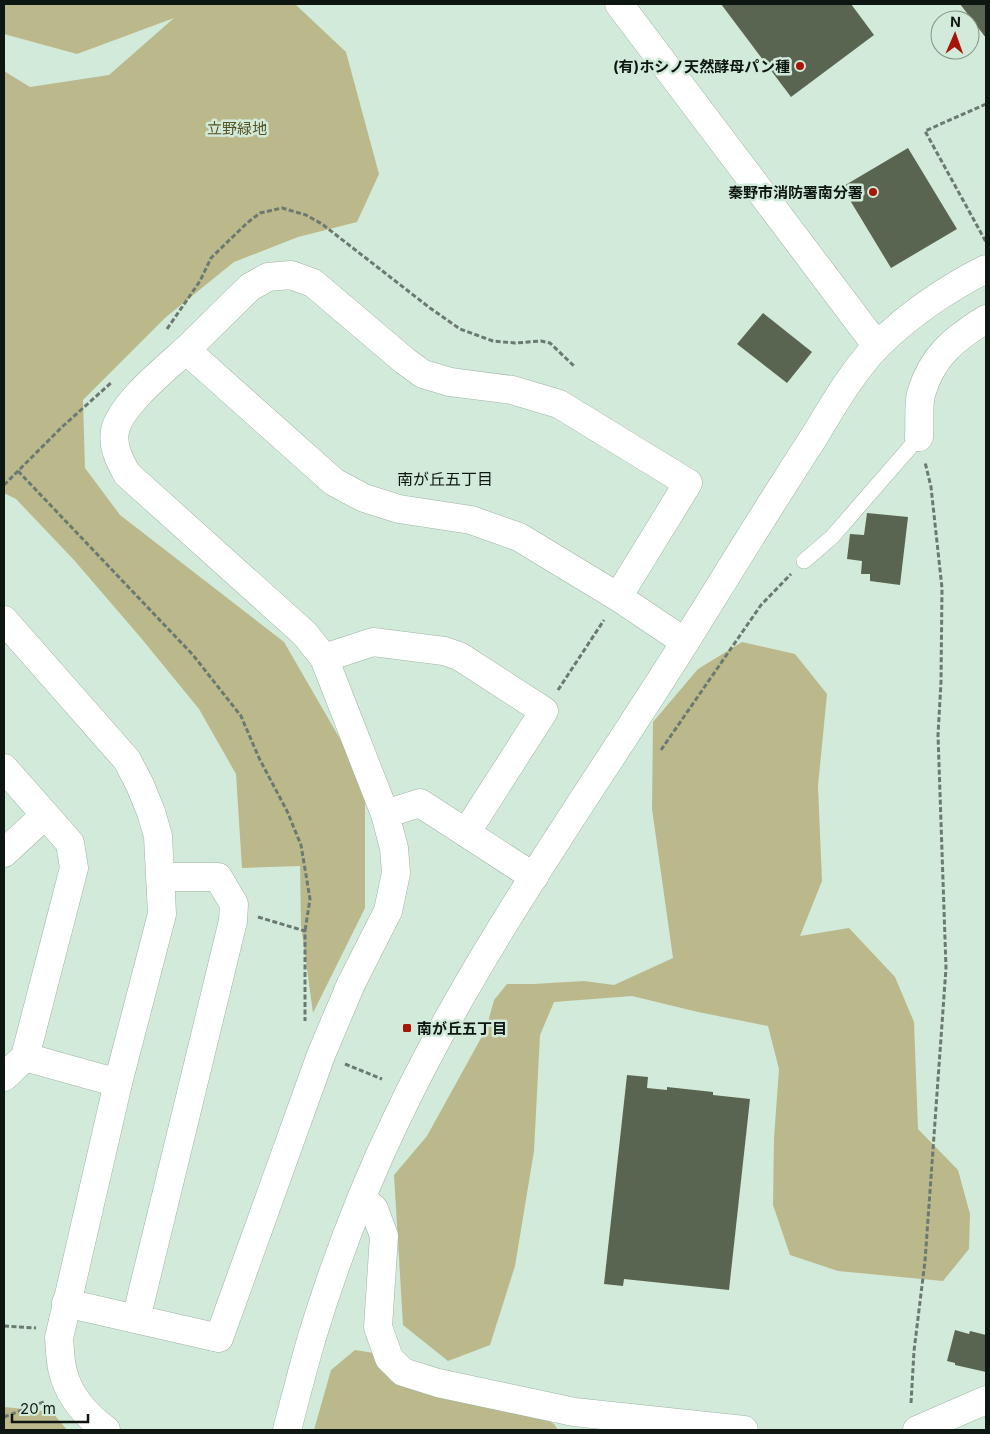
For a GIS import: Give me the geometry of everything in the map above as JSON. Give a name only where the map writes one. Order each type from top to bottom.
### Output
[{"type":"street","points":[[620,4],[877,346]]},
{"type":"street","points":[[287,1430],[312,1338],[335,1267],[397,1117],[453,1010],[517,903],[841,395],[877,346],[934,300],[986,269]]},
{"type":"street","points":[[66,1303],[219,1338],[321,1055],[351,984],[388,911],[396,873],[394,848],[385,814],[324,658],[305,634],[128,474],[116,454],[115,430],[128,404],[250,287],[268,277],[291,276],[314,283],[404,361],[423,374],[450,382],[512,390],[559,404],[688,483],[613,605]]},
{"type":"street","points":[[919,437],[921,395],[934,363],[954,340],[986,319]]},
{"type":"street","points":[[186,350],[334,482],[364,498],[390,506],[471,520],[519,537],[613,605],[685,642]]},
{"type":"street","points":[[6,628],[127,760],[143,794],[158,836],[162,914],[118,1083],[59,1338],[63,1373],[74,1398],[94,1421],[106,1430]]},
{"type":"street","points":[[324,658],[373,642],[444,651],[459,656],[544,712],[466,833]]},
{"type":"street","points":[[4,768],[70,843],[74,868],[25,1057],[4,1076]]},
{"type":"street","points":[[385,814],[420,803],[534,877]]},
{"type":"street","points":[[4,853],[45,815]]},
{"type":"street","points":[[136,1319],[233,921],[234,910],[234,904],[218,877],[161,877]]},
{"type":"street","points":[[25,1057],[118,1083]]},
{"type":"street","points":[[362,1198],[374,1209],[384,1236],[378,1327],[389,1358],[403,1372],[438,1383],[574,1412],[744,1430]]},
{"type":"street","points":[[914,1420],[986,1400]]},
{"type":"lane","points":[[804,562],[832,537],[919,437]]},
{"type":"path","points":[[986,104],[925,130],[986,242]]},
{"type":"path","points":[[398,282],[430,308],[460,328],[493,341],[515,343],[541,341],[550,343],[574,366]]},
{"type":"path","points":[[4,485],[63,426],[118,376]]},
{"type":"path","points":[[914,1420],[914,1351],[925,1261],[946,968],[938,735],[941,682],[942,588],[931,487],[919,437]]},
{"type":"path","points":[[18,471],[193,656],[241,716],[259,758],[287,811],[301,845],[310,899],[305,931],[305,1029]]},
{"type":"path","points":[[661,750],[761,605],[804,562]]},
{"type":"path","points":[[544,712],[613,605]]},
{"type":"path","points":[[234,910],[305,931]]},
{"type":"path","points":[[352,1067],[382,1079]]},
{"type":"path","points":[[4,1326],[45,1329]]},
{"type":"path","points":[[4,1417],[48,1400]]},
{"type":"green space","name":"立野緑地","points":[[4,4],[295,4],[346,52],[379,174],[357,222],[298,237],[234,262],[166,317],[83,400],[85,468],[120,515],[284,642],[365,782],[365,908],[313,1013],[301,925],[300,866],[242,868],[236,774],[199,709],[74,560],[16,499],[4,493],[4,71],[30,87],[109,75],[174,18],[77,54],[4,34]]},
{"type":"green space","points":[[742,642],[795,654],[827,694],[818,786],[822,881],[800,936],[849,928],[895,977],[914,1022],[918,1129],[958,1170],[970,1214],[969,1249],[943,1281],[838,1271],[790,1255],[773,1205],[774,1138],[779,1069],[768,1026],[632,996],[554,1002],[540,1035],[534,1151],[515,1266],[490,1345],[448,1361],[403,1325],[394,1175],[427,1136],[486,1029],[494,1000],[507,984],[584,981],[614,985],[673,958],[652,809],[653,722],[698,669]]},
{"type":"green space","points":[[355,1350],[386,1355],[517,1402],[554,1424],[558,1430],[314,1430],[331,1370]]},
{"type":"green space","points":[[4,1407],[52,1412],[67,1430],[4,1430]]},
{"type":"building","name":"(有)ホシノ天然酵母パン種","points":[[721,4],[851,4],[874,35],[791,97]]},
{"type":"building","points":[[960,4],[986,4],[986,38],[980,30],[980,10],[965,10]]},
{"type":"building","points":[[908,148],[957,229],[891,268],[842,187]]},
{"type":"building","points":[[763,313],[812,352],[787,383],[737,344]]},
{"type":"building","points":[[867,513],[908,517],[900,585],[870,581],[870,574],[861,574],[862,561],[847,559],[850,534],[864,535]]},
{"type":"building","points":[[627,1075],[648,1077],[647,1088],[667,1090],[667,1087],[713,1092],[713,1095],[750,1099],[729,1290],[624,1279],[623,1286],[604,1284]]},
{"type":"building","points":[[955,1330],[969,1334],[970,1331],[986,1335],[986,1372],[955,1365],[955,1363],[947,1361]]},
{"type":"place","name":"(有)ホシノ天然酵母パン種","points":[[800,66]]},
{"type":"place","name":"秦野市消防署南分署","points":[[873,192]]},
{"type":"place","name":"南が丘五丁目","points":[[407,1028]]},
{"type":"district","name":"南が丘五丁目","points":[[445,479]]}]
